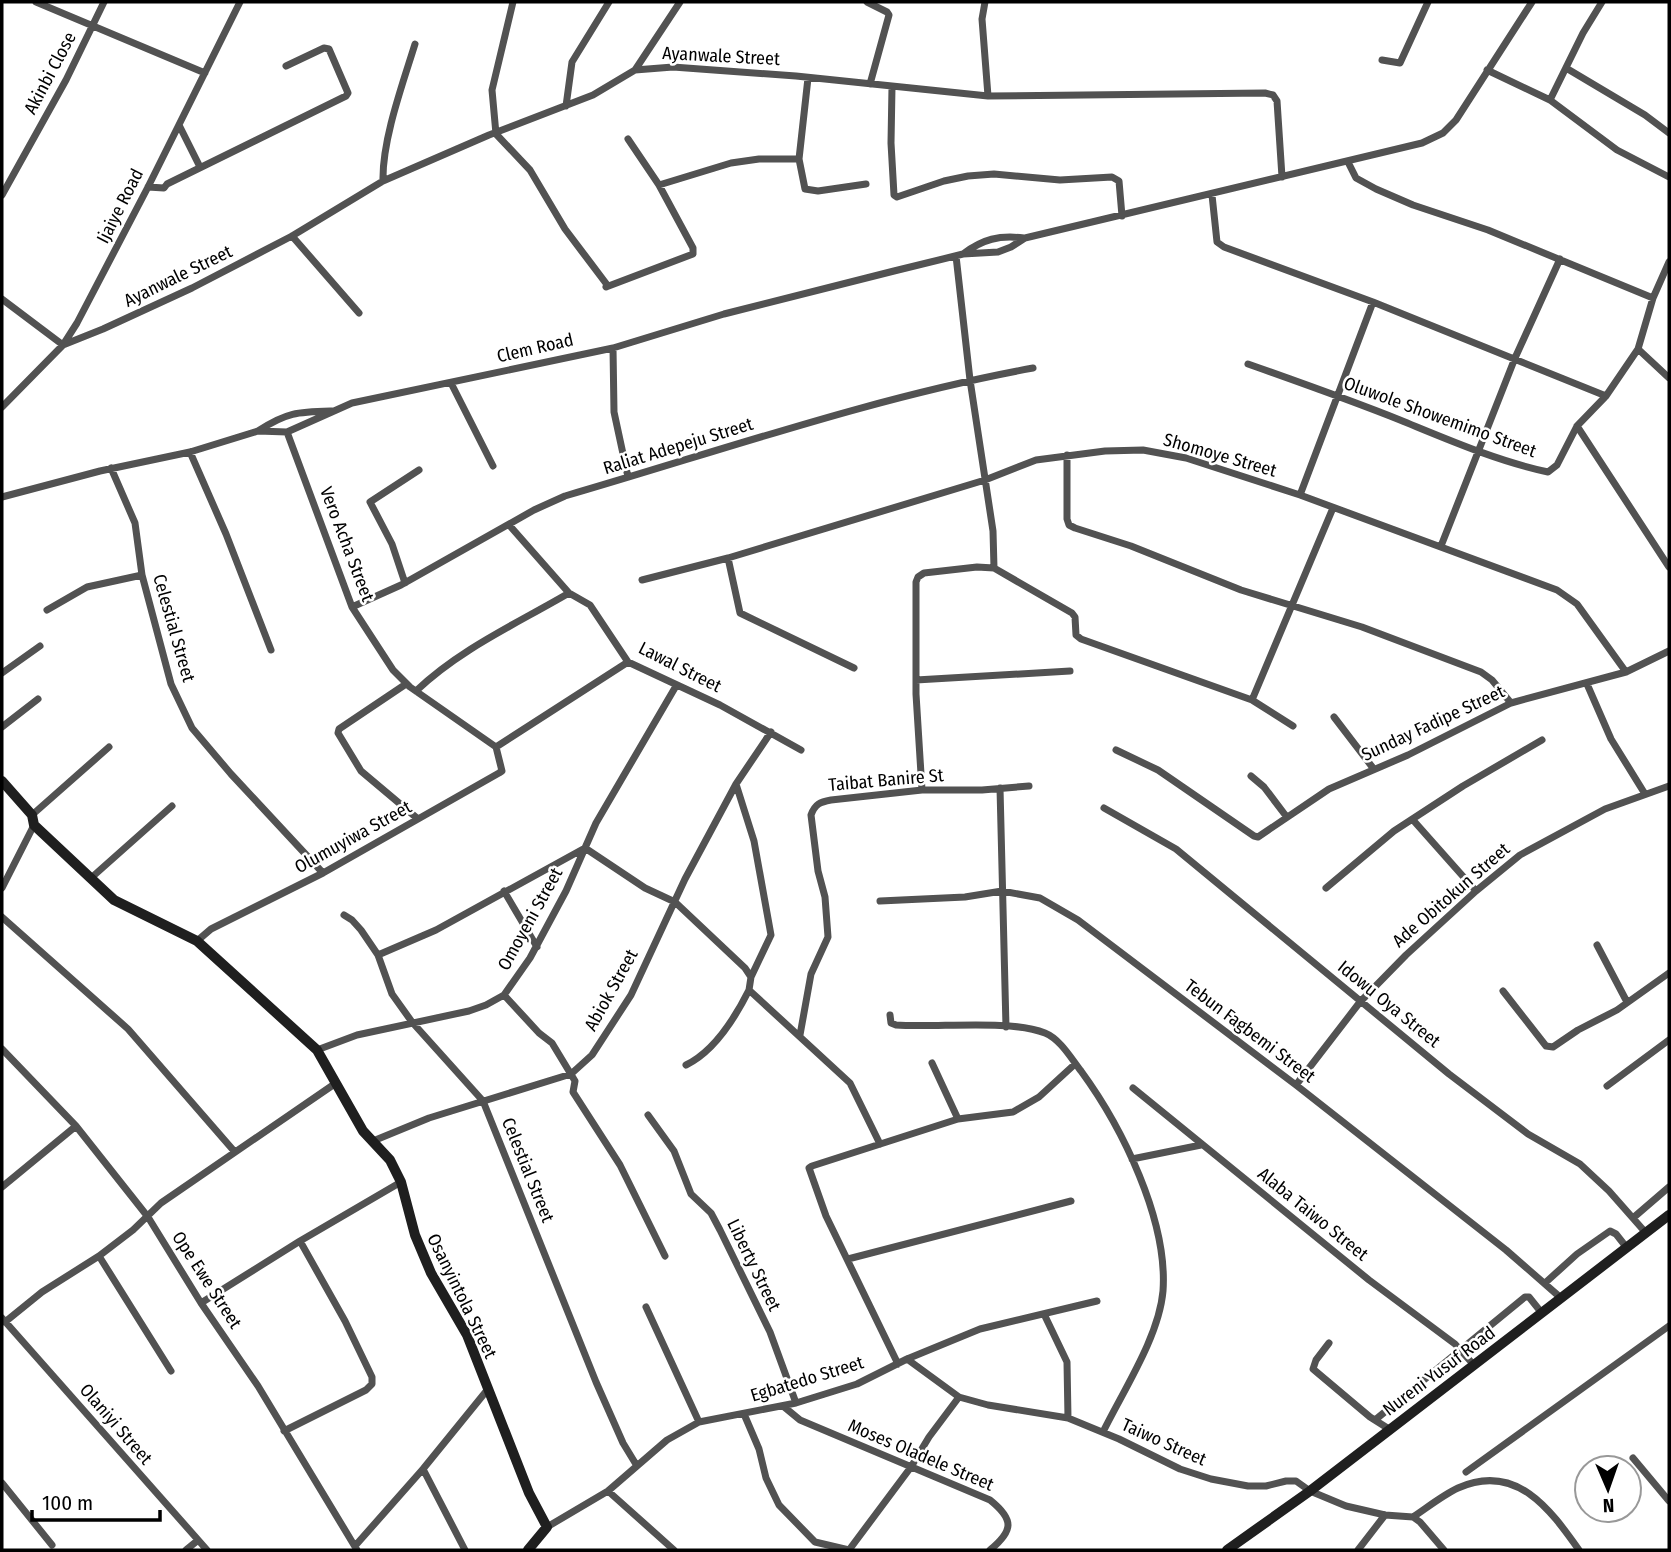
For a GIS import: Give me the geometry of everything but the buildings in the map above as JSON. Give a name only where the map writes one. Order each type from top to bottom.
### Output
[{"type":"street","points":[[36,2],[205,73]]},
{"type":"street","name":"Akinbi Close","points":[[2,195],[104,2]]},
{"type":"street","name":"Ijaiye Road","points":[[2,407],[63,345],[77,323],[240,2]]},
{"type":"street","points":[[513,2],[492,90],[496,134],[530,170],[565,229],[606,287],[693,254],[693,248],[659,185],[628,139]]},
{"type":"street","points":[[566,106],[572,62],[609,2]]},
{"type":"street","points":[[635,70],[680,2]]},
{"type":"street","points":[[867,2],[889,15],[870,84]]},
{"type":"street","points":[[985,2],[982,19],[988,96]]},
{"type":"street","points":[[1382,60],[1400,63],[1428,2]]},
{"type":"street","name":"Clem Road","points":[[2,497],[111,468],[190,452],[258,431],[287,432],[352,403],[612,348],[724,314],[959,255],[998,252],[1025,238],[1075,225],[1212,195],[1422,143],[1443,133],[1455,120],[1532,2]]},
{"type":"street","points":[[1549,100],[1602,2]]},
{"type":"street","points":[[383,181],[390,136],[415,44]]},
{"type":"street","points":[[148,187],[164,188],[200,167],[348,93],[329,49],[324,48],[286,66]]},
{"type":"street","name":"Ayanwale Street","points":[[63,345],[192,288],[292,236],[383,181],[607,88],[635,70],[673,67],[988,96],[1253,92],[1273,95],[1277,101],[1282,177]]},
{"type":"street","points":[[1566,68],[1645,115],[1669,133]]},
{"type":"street","points":[[1487,70],[1549,100],[1617,150],[1669,177]]},
{"type":"street","points":[[808,78],[799,159],[805,189],[818,191],[866,184]]},
{"type":"street","points":[[892,87],[891,142],[894,195],[897,197],[968,176],[994,174],[1060,180],[1112,177],[1119,181],[1122,216]]},
{"type":"street","points":[[179,125],[200,167]]},
{"type":"street","points":[[659,185],[731,163],[759,159],[799,159]]},
{"type":"street","points":[[1348,162],[1356,178],[1376,189],[1413,205],[1488,230],[1653,298]]},
{"type":"street","points":[[1212,195],[1217,242],[1220,245],[1373,302],[1606,396]]},
{"type":"street","points":[[292,236],[359,313]]},
{"type":"street","points":[[994,568],[993,530],[970,380],[959,255],[990,238],[1025,238]]},
{"type":"street","points":[[1441,546],[1515,358],[1560,259]]},
{"type":"street","name":"Oluwole Showemimo Street","points":[[1248,363],[1338,395],[1478,451],[1520,466],[1548,472],[1557,465],[1577,426],[1606,396],[1638,349],[1653,298],[1669,262]]},
{"type":"street","points":[[2,299],[63,345]]},
{"type":"street","points":[[1300,495],[1373,302]]},
{"type":"street","points":[[612,348],[614,412],[628,477]]},
{"type":"street","points":[[1638,349],[1669,378]]},
{"type":"street","name":"Raliat Adepeju Street","points":[[352,607],[405,583],[485,537],[510,526],[534,510],[565,496],[890,399],[1033,368]]},
{"type":"street","points":[[451,383],[493,466]]},
{"type":"street","points":[[258,431],[277,418],[291,413],[336,411]]},
{"type":"street","points":[[1577,426],[1669,567]]},
{"type":"street","name":"Vero Acha Street","points":[[287,432],[352,607],[393,670],[406,684],[496,747]]},
{"type":"street","name":"Shomoye Street","points":[[642,580],[729,558],[985,480],[1036,460],[1105,451],[1143,450],[1168,454],[1300,495],[1569,596],[1626,672]]},
{"type":"street","points":[[190,452],[226,534],[271,650]]},
{"type":"street","points":[[1067,455],[1069,525],[1131,546],[1241,590],[1362,627],[1481,673],[1492,680],[1511,703]]},
{"type":"street","name":"Celestial Street","points":[[111,468],[135,523],[142,575],[171,684],[192,728],[323,873]]},
{"type":"street","points":[[405,583],[392,544],[370,502],[419,470]]},
{"type":"street","points":[[1252,700],[1333,508]]},
{"type":"street","name":"Lawal Street","points":[[510,526],[569,593],[590,605],[628,662],[720,705],[801,750]]},
{"type":"street","points":[[729,558],[740,613],[854,668]]},
{"type":"street","points":[[922,790],[916,680],[918,577],[924,573],[945,569],[994,568],[1072,613],[1075,617],[1076,635],[1081,639],[1252,700],[1293,726]]},
{"type":"street","points":[[47,610],[87,587],[142,575]]},
{"type":"street","points":[[416,691],[476,644],[569,593]]},
{"type":"street","points":[[2,673],[40,646]]},
{"type":"street","name":"Sunday Fadipe Street","points":[[1116,750],[1158,770],[1254,836],[1262,835],[1329,789],[1408,755],[1511,703],[1626,672],[1669,651]]},
{"type":"street","points":[[496,747],[628,662]]},
{"type":"street","points":[[916,680],[1070,671]]},
{"type":"street","points":[[406,684],[339,729],[338,733],[361,771],[418,819]]},
{"type":"street","points":[[1587,684],[1611,739],[1645,794]]},
{"type":"street","name":"Omoyeni Street","points":[[317,1050],[357,1035],[470,1011],[504,995],[537,947],[566,891],[596,823],[676,686]]},
{"type":"street","points":[[2,727],[38,699]]},
{"type":"street","points":[[1334,717],[1373,768]]},
{"type":"street","name":"Abiok Street","points":[[373,1141],[429,1118],[571,1074],[592,1055],[631,995],[736,784],[771,732]]},
{"type":"street","points":[[1326,888],[1394,831],[1463,786],[1542,740]]},
{"type":"street","points":[[2,888],[33,820],[108,747]]},
{"type":"street","name":"Olumuyiwa Street","points":[[197,941],[211,929],[323,873],[502,771],[496,747]]},
{"type":"street","points":[[1251,776],[1264,787],[1286,816]]},
{"type":"street","name":"Osanyintola Street","points":[[2,782],[33,820],[114,900],[197,941],[317,1050],[363,1131],[390,1160],[401,1182],[415,1235],[467,1335],[529,1493],[547,1527]]},
{"type":"street","points":[[686,1065],[715,1042],[729,1024],[749,990],[751,976],[771,935],[754,841],[736,784]]},
{"type":"street","name":"Taibat Banire St","points":[[800,1035],[811,974],[828,937],[825,897],[818,871],[811,816],[813,808],[819,803],[831,800],[922,790],[1029,786]]},
{"type":"street","name":"Ade Obitokun Street","points":[[1296,1085],[1360,1002],[1406,955],[1476,891],[1529,849],[1605,809],[1669,786]]},
{"type":"street","points":[[1000,788],[1006,1027]]},
{"type":"street","points":[[91,878],[172,806]]},
{"type":"street","name":"Idowu Oya Street","points":[[1104,808],[1176,849],[1448,1074],[1528,1134],[1580,1164],[1609,1191],[1646,1233]]},
{"type":"street","points":[[1413,820],[1476,891]]},
{"type":"street","points":[[378,955],[436,930],[585,848],[645,888],[675,902],[746,968],[751,976]]},
{"type":"street","points":[[504,891],[537,947]]},
{"type":"street","name":"Tebun Fagbemi Street","points":[[880,901],[965,897],[1002,891],[1040,898],[1078,920],[1296,1085],[1506,1250],[1561,1298]]},
{"type":"street","name":"Celestial Street","points":[[344,915],[361,930],[378,955],[392,995],[412,1022],[483,1101],[596,1382],[623,1443],[637,1466]]},
{"type":"street","points":[[2,917],[128,1028],[234,1152]]},
{"type":"street","points":[[1597,945],[1627,1002]]},
{"type":"street","points":[[1503,991],[1546,1046],[1553,1047],[1669,973]]},
{"type":"street","points":[[749,990],[850,1083],[880,1144]]},
{"type":"street","points":[[504,995],[538,1033],[552,1043],[576,1081],[573,1092],[620,1165],[665,1256]]},
{"type":"street","points":[[890,1015],[891,1023],[897,1025],[1006,1027],[1044,1032],[1063,1048],[1113,1119],[1132,1159],[1156,1230],[1163,1290],[1147,1345],[1103,1432]]},
{"type":"street","points":[[1606,1086],[1669,1040]]},
{"type":"street","name":"Ope Ewe Street","points":[[2,1049],[76,1126],[148,1217],[201,1303],[258,1386],[356,1548]]},
{"type":"street","points":[[932,1063],[958,1119]]},
{"type":"street","points":[[898,1364],[826,1216],[809,1168],[958,1119],[1013,1112],[1039,1097],[1075,1064]]},
{"type":"street","points":[[3,1320],[99,1256],[148,1217],[161,1203],[336,1083]]},
{"type":"street","name":"Alaba Taiwo Street","points":[[1133,1088],[1369,1280],[1461,1349],[1473,1364]]},
{"type":"street","name":"Liberty Street","points":[[648,1115],[674,1150],[691,1194],[711,1213],[720,1230],[770,1332],[796,1403]]},
{"type":"street","points":[[2,1187],[76,1126]]},
{"type":"street","points":[[1132,1159],[1201,1145]]},
{"type":"street","points":[[201,1303],[401,1182]]},
{"type":"street","points":[[1633,1218],[1669,1187]]},
{"type":"street","points":[[848,1259],[1071,1201]]},
{"type":"street","name":"Nureni Yusuf Road","points":[[1227,1550],[1310,1491],[1669,1215]]},
{"type":"street","points":[[1545,1283],[1577,1254],[1610,1231],[1616,1234],[1627,1248]]},
{"type":"street","points":[[284,1431],[366,1390],[372,1384],[372,1377],[345,1321],[300,1241]]},
{"type":"street","points":[[99,1256],[171,1371]]},
{"type":"street","points":[[1375,1420],[1525,1297],[1529,1297],[1541,1312]]},
{"type":"street","name":"Egbatedo Street","points":[[547,1527],[608,1491],[667,1440],[699,1422],[796,1403],[857,1384],[907,1359],[980,1329],[1097,1301]]},
{"type":"street","points":[[646,1307],[699,1422]]},
{"type":"street","points":[[1044,1314],[1067,1362],[1068,1418]]},
{"type":"street","name":"Olaniyi Street","points":[[3,1320],[207,1550]]},
{"type":"street","points":[[1466,1472],[1669,1326]]},
{"type":"street","points":[[1329,1343],[1315,1360],[1313,1369],[1389,1429]]},
{"type":"street","name":"Taiwo Street","points":[[907,1359],[959,1397],[988,1405],[1068,1418],[1180,1469],[1211,1479],[1248,1486],[1296,1481],[1310,1491],[1346,1506],[1385,1515],[1413,1517]]},
{"type":"street","points":[[356,1548],[488,1389]]},
{"type":"street","points":[[744,1414],[759,1449],[765,1478],[779,1505],[815,1542],[849,1550],[959,1397]]},
{"type":"street","name":"Moses Oladele Street","points":[[783,1406],[800,1420],[990,1500],[999,1507],[1009,1521],[1010,1528],[995,1549]]},
{"type":"street","points":[[423,1469],[465,1550]]},
{"type":"street","points":[[1643,1470],[1669,1501]]},
{"type":"street","points":[[1444,1550],[1413,1517],[1457,1488],[1482,1482],[1517,1485],[1539,1500],[1579,1550]]},
{"type":"street","points":[[2,1483],[52,1545]]},
{"type":"street","points":[[608,1491],[674,1550]]},
{"type":"street","points":[[1359,1550],[1385,1515]]},
{"type":"street","points":[[528,1550],[547,1527]]},
{"type":"street","points":[[186,1550],[197,1541]]}]
